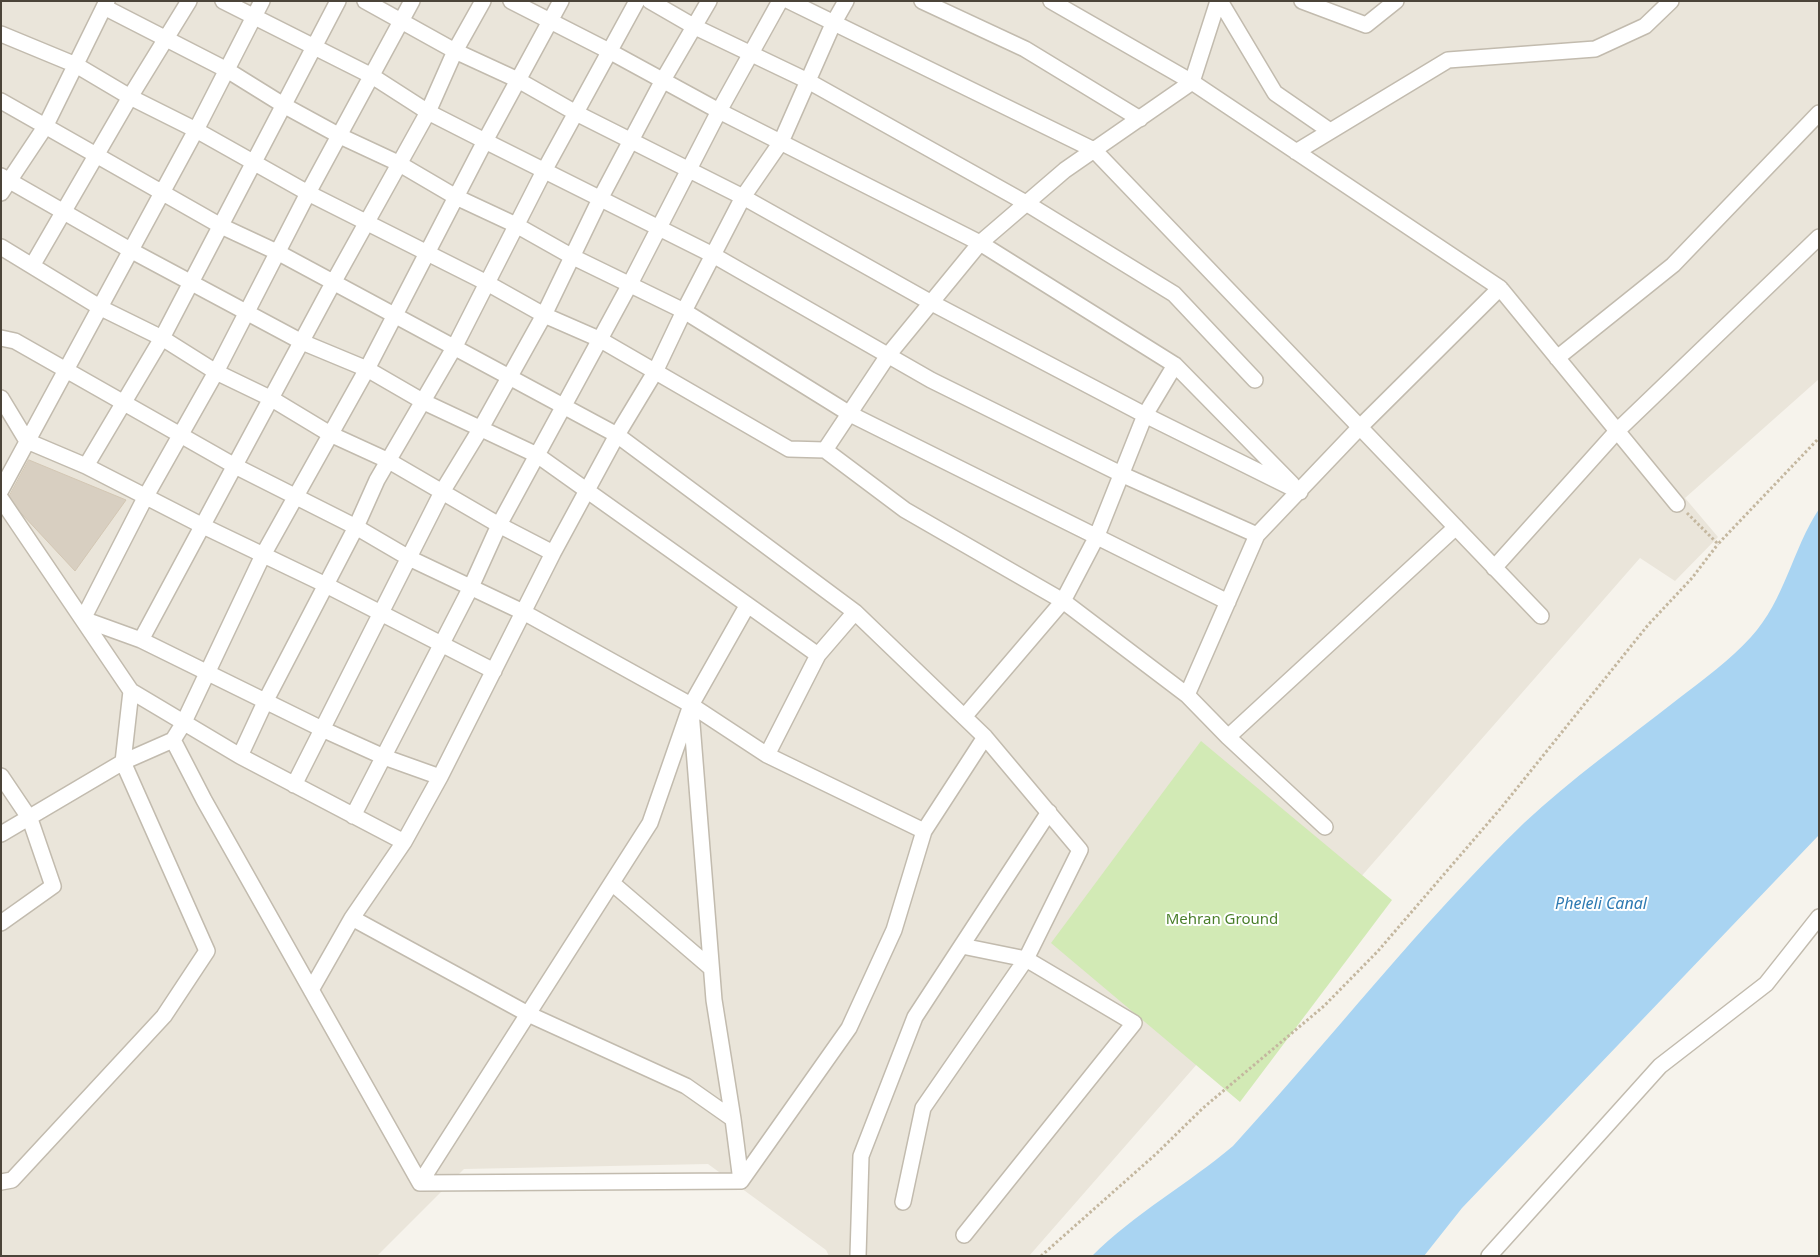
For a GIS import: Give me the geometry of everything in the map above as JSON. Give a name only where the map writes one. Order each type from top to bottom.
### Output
[{"type":"street","points":[[32,266],[64,214],[130,97],[189,1]]},
{"type":"street","points":[[223,1],[372,76],[428,112],[713,255],[932,380],[1123,475],[1257,535]]},
{"type":"street","points":[[1,490],[64,371],[132,251],[262,1]]},
{"type":"street","points":[[86,466],[124,404],[193,282],[338,1]]},
{"type":"street","points":[[365,1],[455,51],[518,80],[631,142],[744,197],[930,302],[1145,415],[1300,492]]},
{"type":"street","points":[[83,619],[146,496],[216,372],[279,253],[308,193],[412,1]]},
{"type":"street","points":[[141,640],[333,283],[428,112],[455,51],[483,1]]},
{"type":"street","points":[[511,1],[609,51],[719,111],[980,243],[1175,365],[1300,492]]},
{"type":"street","points":[[1,834],[30,819],[123,762],[173,740],[183,724],[263,555],[367,369],[485,141],[561,1]]},
{"type":"street","points":[[240,756],[266,700],[356,527],[377,480],[455,346],[544,171],[637,1]]},
{"type":"street","points":[[650,1],[695,27],[808,81],[1026,203],[1174,294],[1255,380]]},
{"type":"street","points":[[294,785],[442,492],[481,428],[544,315],[600,198],[662,80],[709,1]]},
{"type":"street","points":[[353,816],[471,587],[500,525],[563,405],[630,284],[719,111],[780,1]]},
{"type":"street","points":[[789,1],[1094,150],[1541,616]]},
{"type":"street","points":[[311,990],[352,918],[404,842],[440,777],[525,613],[553,553],[589,490],[617,435],[655,372],[684,311],[744,197],[781,142],[833,24],[846,1]]},
{"type":"street","points":[[922,1],[1025,49],[1140,119]]},
{"type":"street","points":[[1051,1],[1192,82],[1500,288],[1677,504]]},
{"type":"street","points":[[825,450],[889,354],[980,243],[1065,170],[1192,82],[1219,1]]},
{"type":"street","points":[[1219,1],[1275,94],[1330,131]]},
{"type":"street","points":[[1302,1],[1366,25],[1396,1]]},
{"type":"street","points":[[1296,152],[1448,60],[1595,48],[1645,26],[1670,1]]},
{"type":"street","points":[[818,654],[537,455],[424,402],[367,369],[302,342],[193,282],[4,184],[45,127],[106,4],[166,40],[226,70],[285,106],[340,136],[398,164],[456,197],[516,225],[571,256],[684,311],[850,414],[1228,602]]},
{"type":"street","points":[[1,34],[76,65],[130,97],[196,130],[308,193],[487,283],[544,315],[599,339],[790,449],[825,450],[905,510],[1062,601],[1187,695],[1228,737],[1324,826]]},
{"type":"street","points":[[1,100],[162,194],[221,226],[279,253],[394,316],[455,346],[617,435],[855,612],[985,737],[1080,850],[1026,959],[923,1108],[903,1202]]},
{"type":"street","points":[[1557,358],[1673,266],[1819,113]]},
{"type":"street","points":[[1494,568],[1617,431],[1819,237]]},
{"type":"street","points":[[1,247],[101,308],[162,338],[216,372],[272,399],[330,434],[389,461],[500,525],[553,553]]},
{"type":"street","points":[[1187,695],[1257,535],[1360,427],[1500,288]]},
{"type":"street","points":[[1,338],[15,341],[64,371],[235,466],[356,527],[409,558],[525,613],[691,705],[767,755],[924,831]]},
{"type":"street","points":[[964,717],[1062,601],[1096,538],[1123,475],[1145,415],[1175,365]]},
{"type":"street","points":[[1,398],[27,441],[86,466],[203,526],[326,584],[380,614],[494,671]]},
{"type":"street","points":[[1,498],[131,691],[183,724],[240,756],[404,842]]},
{"type":"street","points":[[1228,737],[1456,528]]},
{"type":"street","points":[[420,1183],[650,823],[691,705],[748,606]]},
{"type":"street","points":[[767,755],[818,654],[855,612]]},
{"type":"street","points":[[83,619],[141,640],[207,670],[322,729],[384,757],[440,777]]},
{"type":"street","points":[[1,1182],[12,1180],[164,1016],[207,951],[123,762],[131,691]]},
{"type":"street","points":[[691,705],[714,1000],[741,1181]]},
{"type":"street","points":[[741,1181],[849,1028],[894,930],[924,831],[985,737]]},
{"type":"street","points":[[173,740],[204,800],[420,1183]]},
{"type":"street","points":[[1,776],[30,819],[53,886],[1,923]]},
{"type":"street","points":[[858,1256],[861,1156],[915,1017],[1048,812]]},
{"type":"street","points":[[612,883],[711,968]]},
{"type":"street","points":[[1489,1256],[1660,1066],[1766,984],[1819,917]]},
{"type":"street","points":[[352,918],[528,1014],[686,1086],[733,1119]]},
{"type":"street","points":[[962,946],[1026,959],[1134,1022],[964,1235]]},
{"type":"street","points":[[420,1183],[741,1181]]},
{"type":"path","points":[[1041,1256],[1156,1154],[1203,1108],[1324,1006],[1378,951],[1500,808],[1648,625],[1692,578],[1718,544],[1819,438]]},
{"type":"path","points":[[1677,504],[1718,544]]},
{"type":"shaded area","points":[[1,1],[1819,1],[1819,379],[1685,498],[1718,537],[1675,581],[1640,558],[1029,1256],[829,1256],[826,1250],[708,1164],[464,1169],[377,1256],[1,1256]]},
{"type":"green space","name":"Mehran Ground","points":[[1201,741],[1392,900],[1240,1102],[1051,943]]},
{"type":"water","name":"Pheleli Canal","points":[[1819,509],[1819,835],[1462,1208],[1424,1256],[1092,1256],[1125,1226],[1233,1146],[1448,901],[1542,806],[1707,677],[1751,637],[1763,623],[1772,607]]},
{"type":"building","points":[[29,460],[126,500],[75,571],[8,499]]}]
